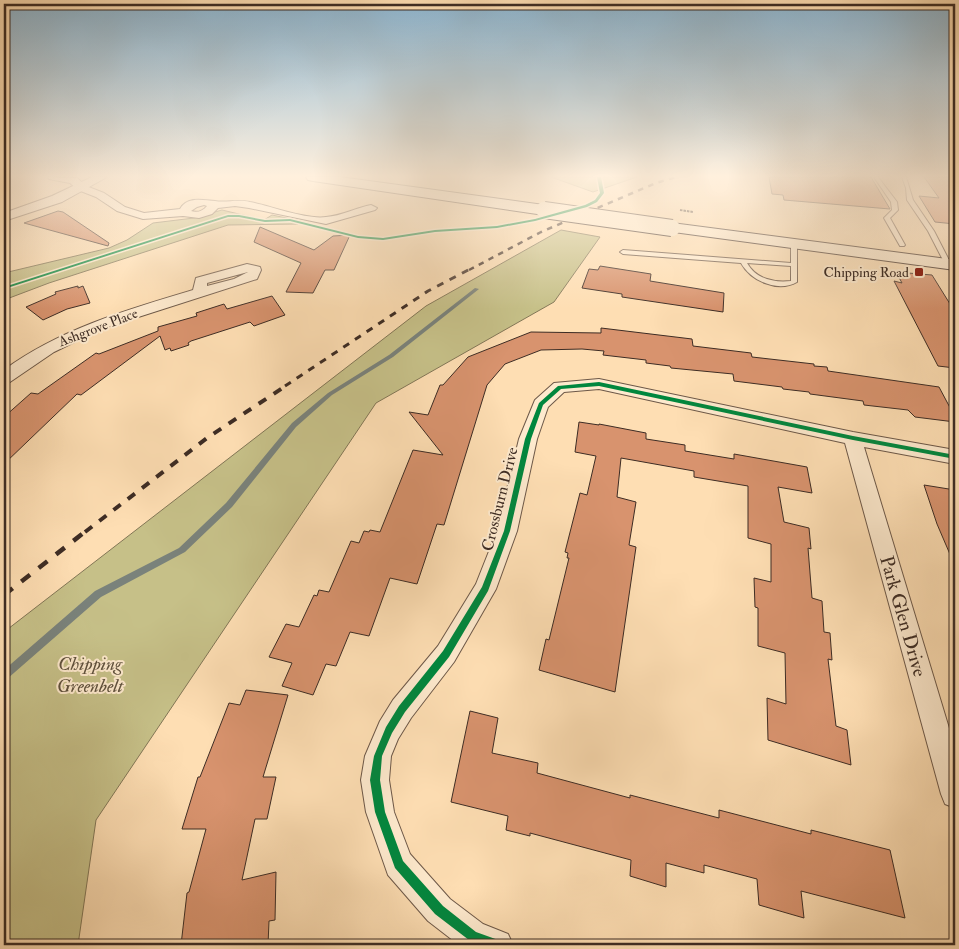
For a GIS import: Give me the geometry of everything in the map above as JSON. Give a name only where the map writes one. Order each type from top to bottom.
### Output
[{"type":"main road","points":[[624,221],[794,244],[950,258]]},
{"type":"main road","points":[[725,221],[902,245],[950,258]]},
{"type":"street","name":"Ashgrove Place","points":[[4,378],[31,357],[82,331],[199,292]]},
{"type":"street","name":"Crossburn Drive","points":[[497,945],[473,936],[439,910],[399,864],[380,812],[375,780],[378,756],[389,730],[402,708],[446,654],[485,589],[507,531],[528,438],[541,404],[560,387],[599,384],[853,438],[955,457]]},
{"type":"street","name":"Park Glen Drive","points":[[853,438],[955,794]]},
{"type":"lane","points":[[889,221],[902,245]]},
{"type":"lane","points":[[924,221],[950,258]]},
{"type":"lane","points":[[743,262],[752,275],[767,282],[780,285],[794,282],[794,244]]},
{"type":"lane","points":[[623,252],[795,265]]},
{"type":"green space","points":[[167,221],[301,221],[298,224],[228,225],[49,283],[4,300],[4,273],[109,248],[127,240],[153,223]]},
{"type":"green space","name":"Chipping Greenbelt","points":[[561,230],[600,237],[554,302],[376,403],[96,820],[78,945],[4,945],[4,632],[426,306]]},
{"type":"building","points":[[29,221],[77,221],[109,243],[108,246],[24,223]]},
{"type":"building","points":[[955,221],[955,224],[935,222]]},
{"type":"building","points":[[260,227],[314,250],[333,236],[350,235],[334,270],[325,270],[313,293],[286,292],[301,263],[254,242]]},
{"type":"building","points":[[600,266],[651,274],[650,281],[724,293],[723,312],[622,297],[622,294],[582,288],[589,269],[598,270]]},
{"type":"building","points":[[896,272],[932,275],[955,312],[955,368],[938,366],[894,281],[902,283]]},
{"type":"building","points":[[78,286],[78,288],[83,286],[90,303],[67,309],[43,320],[26,307],[56,294],[55,292]]},
{"type":"building","points":[[272,296],[285,315],[254,326],[250,322],[191,341],[188,343],[189,345],[171,351],[170,348],[165,350],[160,336],[81,395],[77,394],[4,464],[4,417],[31,393],[38,394],[96,353],[99,354],[158,331],[158,327],[197,316],[196,313],[224,304],[227,309]]},
{"type":"building","points":[[601,328],[692,339],[693,346],[751,353],[752,357],[827,367],[828,371],[939,387],[955,417],[955,422],[915,417],[908,410],[864,405],[863,401],[734,381],[733,374],[671,368],[670,366],[646,363],[646,360],[603,355],[604,351],[582,349],[541,350],[505,364],[487,385],[444,525],[437,524],[417,584],[390,578],[369,636],[350,632],[336,666],[326,664],[313,695],[282,686],[292,663],[269,657],[286,624],[299,627],[314,595],[317,596],[319,590],[329,592],[351,541],[359,543],[364,531],[380,532],[413,450],[443,455],[409,412],[428,415],[440,385],[443,385],[468,357],[531,332],[601,333]]},
{"type":"building","points":[[579,422],[646,433],[646,439],[685,445],[685,451],[734,459],[734,454],[807,467],[812,493],[778,487],[784,522],[809,528],[811,549],[808,548],[812,598],[822,601],[824,632],[830,633],[832,660],[828,659],[836,726],[847,730],[851,765],[768,740],[767,698],[786,704],[785,653],[758,646],[758,608],[755,607],[754,578],[771,582],[771,544],[748,538],[748,486],[694,477],[694,471],[621,458],[617,497],[636,502],[629,545],[636,547],[615,692],[539,670],[546,639],[549,640],[569,558],[567,558],[568,553],[565,552],[580,493],[587,495],[596,456],[575,452]]},
{"type":"building","points":[[924,485],[955,490],[955,566],[937,524]]},
{"type":"building","points":[[246,690],[288,695],[263,777],[276,777],[267,819],[255,819],[242,880],[276,872],[275,920],[269,921],[268,945],[181,945],[187,893],[189,892],[206,829],[182,829],[198,777],[200,777],[229,703],[240,705]]},
{"type":"building","points":[[470,711],[498,718],[492,753],[538,763],[537,773],[630,798],[630,795],[719,818],[719,810],[811,834],[811,830],[890,850],[905,918],[801,891],[804,918],[759,905],[757,879],[704,865],[704,873],[666,863],[666,887],[630,876],[631,860],[530,833],[530,836],[506,830],[508,816],[451,802]]},
{"type":"waterway","points":[[4,676],[98,594],[182,550],[229,505],[294,425],[330,394],[391,356],[477,289]]},
{"type":"railway","points":[[469,270],[541,232],[566,221]]},
{"type":"railway","points":[[285,386],[428,291],[472,268]]},
{"type":"railway","points":[[85,532],[207,438],[287,385]]},
{"type":"railway","points":[[4,595],[86,531]]},
{"type":"cycle path","points":[[4,288],[212,221]]},
{"type":"cycle path","points":[[295,221],[358,237],[383,239],[435,231],[497,227],[528,221]]},
{"type":"cycle path","points":[[497,945],[473,936],[439,910],[399,864],[380,812],[375,780],[378,756],[389,730],[402,709],[446,654],[485,589],[507,531],[528,439],[541,404],[560,387],[599,384],[853,438],[955,457]]},
{"type":"place","name":"Chipping Road","points":[[919,272]]}]
